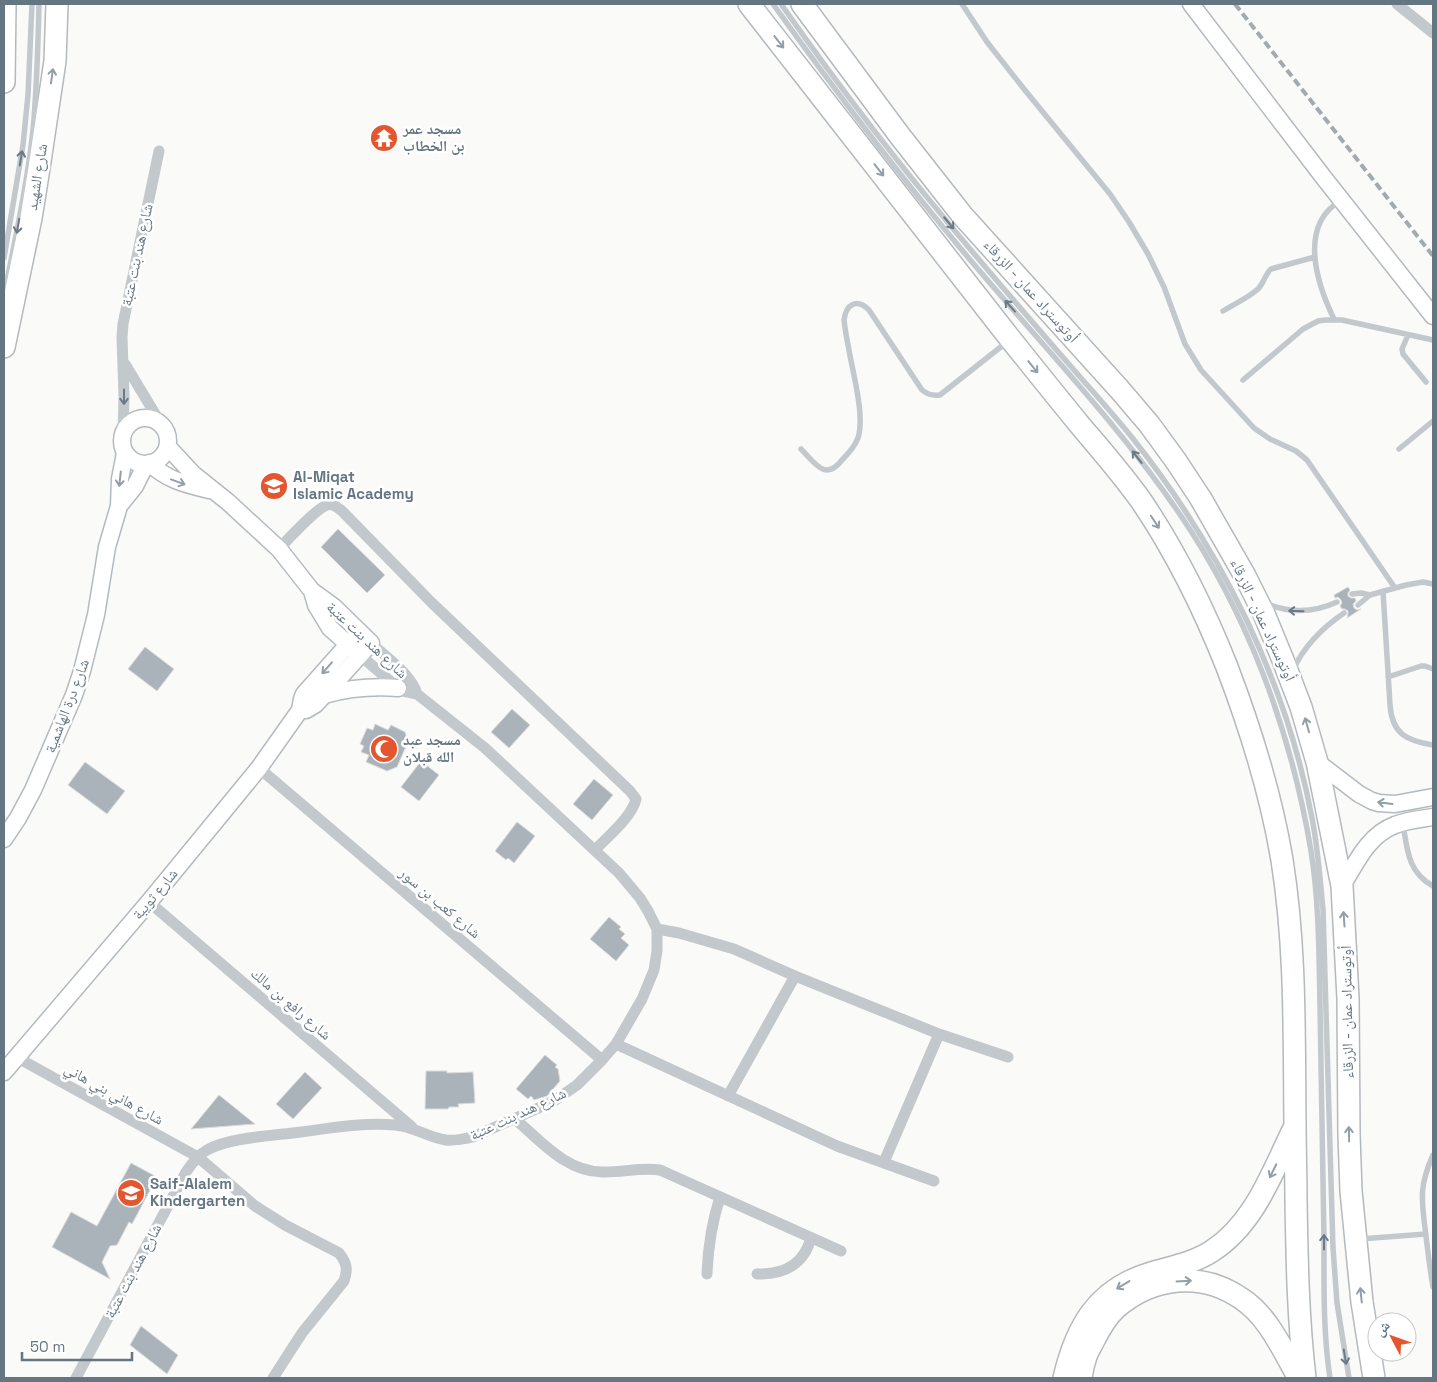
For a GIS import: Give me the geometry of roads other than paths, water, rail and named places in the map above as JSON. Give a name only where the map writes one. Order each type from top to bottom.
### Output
[{"type":"highway","points":[[4,82],[5,4]]},
{"type":"highway","name":"شارع الشهيد","points":[[4,348],[31,218],[39,168],[54,61],[57,4]]},
{"type":"highway","points":[[749,4],[1010,339],[1123,477],[1161,532],[1197,596],[1212,630],[1240,700],[1263,772],[1282,860],[1288,904],[1294,994],[1294,1127],[1299,1293],[1306,1378]]},
{"type":"highway","name":"أوتوستراد عمان - الزرقاء","points":[[802,4],[894,129],[962,215],[1120,390],[1176,460],[1201,499],[1256,598],[1290,676],[1301,706],[1317,762],[1342,886],[1348,998],[1349,1135],[1355,1239],[1362,1302],[1374,1378]]},
{"type":"highway","points":[[1064,1378],[1072,1348],[1083,1324],[1100,1302],[1110,1293],[1134,1278],[1196,1260],[1212,1252],[1239,1228],[1259,1200],[1294,1127]]},
{"type":"highway","points":[[1081,1378],[1084,1360],[1093,1341],[1115,1309],[1147,1289],[1175,1281],[1190,1280],[1218,1286],[1238,1296],[1254,1308],[1271,1330],[1299,1378]]},
{"type":"street","points":[[1191,4],[1341,200],[1433,316]]},
{"type":"street","points":[[1397,4],[1433,33]]},
{"type":"street","name":"شارع هند بنت عتبة","points":[[123,434],[123,324],[159,151]]},
{"type":"street","name":"شارع هند بنت عتبة","points":[[123,360],[160,422]]},
{"type":"street","points":[[148,418],[160,422],[167,433],[168,440],[168,447],[164,454],[158,460],[148,464],[129,458],[122,440],[123,434],[130,423],[135,420],[148,418]]},
{"type":"street","name":"شارع هند بنت عتبة","points":[[76,1378],[186,1172],[206,1150],[228,1143],[264,1136],[338,1126],[390,1124],[413,1128],[446,1140],[460,1140],[473,1137],[554,1101],[577,1085],[602,1060],[616,1044],[642,999],[654,970],[657,951],[657,929],[640,898],[620,873],[485,748],[416,694],[398,688],[366,649],[359,632],[334,607],[312,592],[279,549],[228,502],[193,474],[168,447]]},
{"type":"street","name":"شارع درة الهاشمية","points":[[4,839],[33,790],[74,696],[89,647],[107,547],[119,506],[120,479],[126,452]]},
{"type":"street","name":"شارع هند بنت عتبة","points":[[148,464],[172,480],[211,490]]},
{"type":"street","name":"شارع درة الهاشمية","points":[[119,506],[135,486],[148,464]]},
{"type":"street","points":[[279,549],[294,532],[325,505],[333,504],[341,510],[432,604],[630,791],[636,799],[634,806],[624,820],[595,850]]},
{"type":"street","name":"شارع هند بنت عتبة","points":[[312,592],[322,617],[347,645],[366,649],[406,675],[416,694]]},
{"type":"street","name":"شارع ثويبة","points":[[4,1072],[149,902],[259,768],[300,710],[304,694],[359,632]]},
{"type":"street","name":"شارع ثويبة","points":[[300,710],[312,708],[366,649]]},
{"type":"street","points":[[324,695],[368,687],[398,688]]},
{"type":"street","points":[[1317,762],[1359,794],[1372,801],[1395,804],[1433,797]]},
{"type":"street","name":"شارع كعب بن سور","points":[[259,768],[602,1060]]},
{"type":"street","points":[[1342,886],[1366,847],[1386,829],[1402,822],[1433,817]]},
{"type":"street","name":"شارع رافع بن مالك","points":[[149,902],[413,1128]]},
{"type":"street","points":[[657,929],[734,949],[795,976],[939,1034],[1008,1057]]},
{"type":"street","points":[[728,1096],[795,976]]},
{"type":"street","points":[[884,1162],[939,1034]]},
{"type":"street","points":[[616,1044],[837,1146],[934,1181]]},
{"type":"street","name":"شارع هاني بني هاني","points":[[16,1057],[198,1157],[255,1206],[285,1225],[339,1253],[344,1259],[346,1267],[344,1281],[302,1333],[273,1378]]},
{"type":"street","points":[[515,1118],[560,1158],[581,1169],[604,1172],[643,1169],[660,1170],[841,1251]]},
{"type":"street","points":[[707,1274],[710,1235],[720,1197]]},
{"type":"street","points":[[757,1274],[775,1273],[791,1267],[804,1254],[811,1238]]},
{"type":"lane","points":[[4,258],[23,145],[28,95],[32,4]]},
{"type":"lane","points":[[4,295],[17,234],[33,130],[39,4]]},
{"type":"lane","points":[[773,4],[821,71],[938,220],[1106,417],[1155,480],[1202,549],[1222,584],[1253,649],[1288,745],[1305,817],[1312,857],[1320,970],[1324,1305],[1330,1378]]},
{"type":"lane","points":[[781,4],[826,68],[909,174],[977,257],[1134,440],[1186,514],[1223,574],[1244,615],[1272,680],[1303,777],[1318,858],[1323,909],[1333,1248],[1337,1303],[1349,1378]]},
{"type":"lane","points":[[962,4],[988,42],[1110,194],[1129,222],[1148,254],[1164,287],[1185,344],[1201,370],[1254,428],[1270,439],[1296,451],[1307,460],[1394,588]]},
{"type":"lane","points":[[1334,319],[1320,283],[1314,239],[1319,223],[1328,210],[1341,200]]},
{"type":"lane","points":[[1223,311],[1256,290],[1271,268],[1315,257]]},
{"type":"lane","points":[[801,449],[823,470],[829,471],[834,470],[838,466],[858,439],[858,400],[844,320],[844,313],[849,306],[856,303],[863,304],[869,310],[922,390],[934,396],[940,395],[1010,339]]},
{"type":"lane","points":[[1243,380],[1303,329],[1318,322],[1334,319],[1433,340]]},
{"type":"lane","points":[[1408,335],[1402,349],[1403,354],[1426,382]]},
{"type":"lane","points":[[1399,449],[1433,421]]},
{"type":"lane","points":[[1358,605],[1370,595],[1383,591],[1417,582],[1433,584]]},
{"type":"lane","points":[[1383,591],[1391,713],[1395,726],[1405,737],[1433,745]]},
{"type":"lane","points":[[1352,594],[1361,592],[1370,595]]},
{"type":"lane","points":[[1256,598],[1275,607],[1296,611],[1318,609],[1337,602]]},
{"type":"lane","points":[[1290,676],[1308,645],[1324,627],[1344,614]]},
{"type":"lane","points":[[1388,677],[1421,666],[1433,669]]},
{"type":"lane","points":[[1402,822],[1412,867],[1423,880],[1433,886]]},
{"type":"lane","points":[[1433,1155],[1422,1189],[1422,1212],[1431,1255],[1433,1287]]},
{"type":"lane","points":[[1355,1239],[1426,1234]]},
{"type":"railway","points":[[1235,4],[1433,256]]},
{"type":"place","name":"مسجد عمر بن الخطاب","points":[[384,138]]},
{"type":"place","name":"Al-Miqat Islamic Academy","points":[[274,486]]},
{"type":"place","name":"مسجد عبد الله قبلان","points":[[384,749]]},
{"type":"place","name":"Saif-Alalem Kindergarten","points":[[131,1193]]}]
